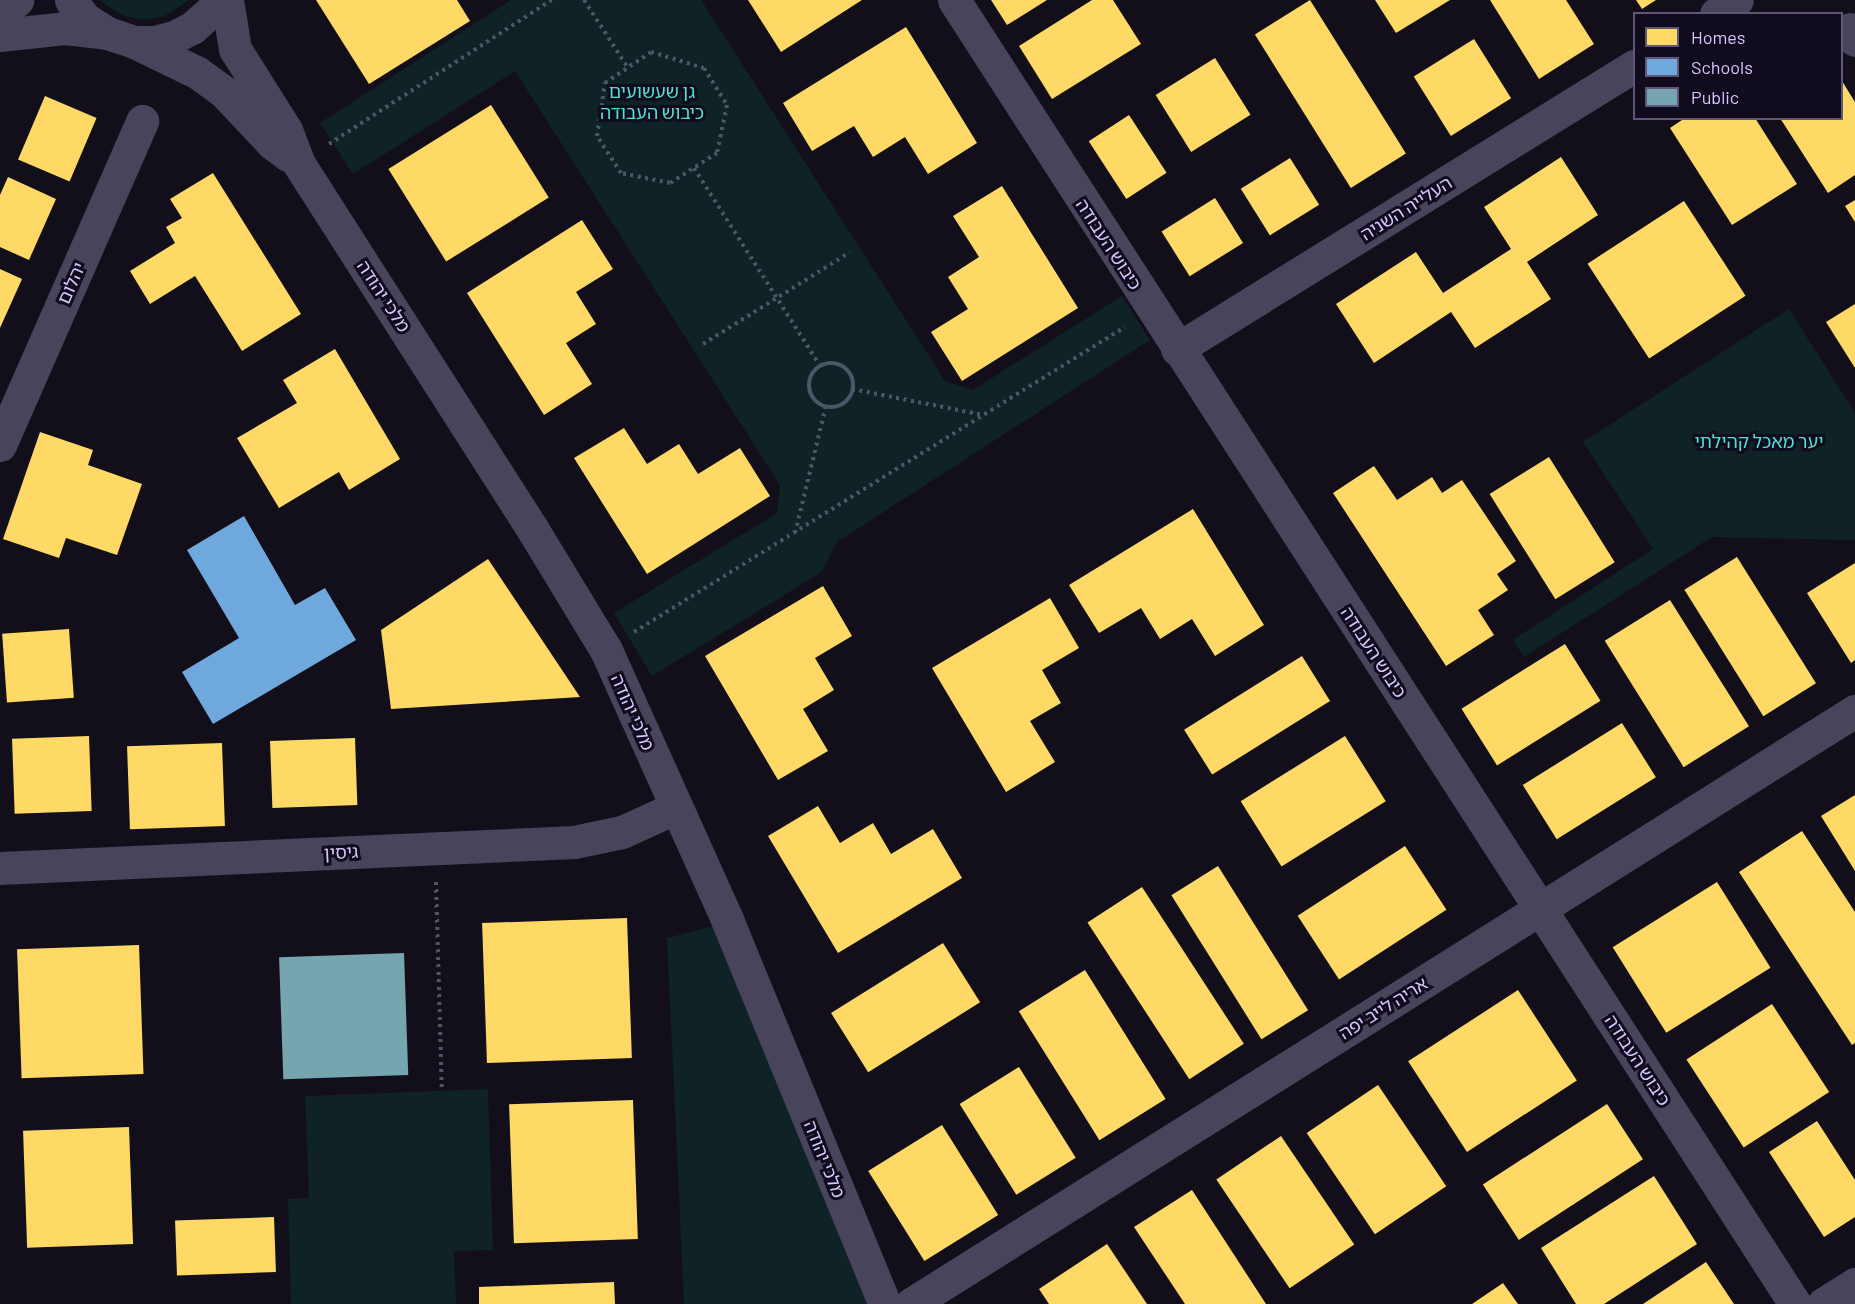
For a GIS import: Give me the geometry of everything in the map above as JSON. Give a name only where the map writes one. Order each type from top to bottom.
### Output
[{"type":"street","points":[[0,15],[17,0]]},
{"type":"street","points":[[71,0],[84,18],[120,38]]},
{"type":"street","points":[[0,35],[65,28],[154,42],[174,37],[192,28],[212,10],[218,0]]},
{"type":"street","name":"מלכי יהודה","points":[[227,0],[235,49],[286,130],[299,164],[533,530],[606,650],[728,922],[885,1304]]},
{"type":"street","name":"כיבוש העבודה","points":[[954,0],[1795,1304]]},
{"type":"street","points":[[1719,12],[1737,0]]},
{"type":"street","name":"מלכי יהודה","points":[[120,38],[198,73],[224,92],[272,143],[299,164]]},
{"type":"street","name":"העלייה השניה","points":[[1177,349],[1633,67]]},
{"type":"street","name":"יהלום","points":[[0,445],[142,121]]},
{"type":"street","name":"אריה לייב יפה","points":[[911,1304],[1855,711]]},
{"type":"street","name":"גיסין","points":[[0,868],[574,842],[622,832],[675,808]]},
{"type":"street","points":[[1823,1304],[1855,1284]]},
{"type":"path","points":[[328,145],[552,0]]},
{"type":"path","points":[[584,0],[628,68]]},
{"type":"path","points":[[651,52],[704,68],[728,105],[717,153],[694,168],[670,183],[621,173],[597,136],[605,83],[651,52]]},
{"type":"path","points":[[694,168],[820,366]]},
{"type":"path","points":[[703,344],[850,252]]},
{"type":"path","points":[[606,650],[1152,310]]},
{"type":"path","points":[[834,363],[841,365],[851,376],[852,389],[843,402],[826,406],[818,402],[810,390],[811,377],[820,366],[834,363]]},
{"type":"path","points":[[852,389],[983,415]]},
{"type":"path","points":[[824,415],[862,391]]},
{"type":"path","points":[[795,532],[826,406]]},
{"type":"path","points":[[435,848],[442,1091]]},
{"type":"green space","points":[[99,0],[189,0],[165,16],[144,20],[124,16]]},
{"type":"green space","name":"גן שעשועים כיבוש העבודה","points":[[511,0],[701,0],[945,381],[973,390],[1122,296],[1150,340],[837,542],[822,572],[652,676],[614,613],[777,513],[780,485],[515,71],[353,174],[320,123]]},
{"type":"green space","name":"יער מאכל קהילתי","points":[[1789,309],[1855,413],[1855,540],[1712,537],[1524,657],[1513,640],[1653,549],[1583,442]]},
{"type":"green space","points":[[728,922],[885,1304],[684,1304],[667,938]]},
{"type":"green space","points":[[488,1089],[493,1250],[454,1251],[456,1304],[291,1304],[288,1199],[309,1198],[305,1096]]},
{"type":"building: Homes","points":[[316,0],[457,0],[470,21],[369,84]]},
{"type":"building: Homes","points":[[748,0],[862,0],[781,52]]},
{"type":"building: Homes","points":[[991,0],[1047,0],[1007,25]]},
{"type":"building: Homes","points":[[1092,0],[1113,0],[1141,44],[1052,99],[1019,46]]},
{"type":"building: Homes","points":[[1310,0],[1406,153],[1351,188],[1255,34]]},
{"type":"building: Homes","points":[[1375,0],[1450,0],[1396,33]]},
{"type":"building: Homes","points":[[1490,0],[1566,0],[1594,44],[1539,79]]},
{"type":"building: Homes","points":[[1636,0],[1656,0],[1642,9]]},
{"type":"building: Homes","points":[[906,27],[977,143],[928,174],[905,137],[873,157],[854,126],[812,151],[783,103]]},
{"type":"building: Homes","points":[[1474,39],[1511,98],[1451,136],[1414,77]]},
{"type":"building: Homes","points":[[1215,58],[1251,115],[1191,152],[1156,95]]},
{"type":"building: Homes","points":[[1843,83],[1855,102],[1855,175],[1828,193],[1781,120],[1843,120]]},
{"type":"building: Homes","points":[[45,96],[97,118],[70,181],[18,160]]},
{"type":"building: Homes","points":[[491,105],[549,197],[446,262],[388,169]]},
{"type":"building: Homes","points":[[1129,115],[1167,173],[1126,199],[1089,141]]},
{"type":"building: Homes","points":[[1682,120],[1756,120],[1797,184],[1732,225],[1670,128]]},
{"type":"building: Homes","points":[[1561,157],[1598,215],[1527,262],[1551,299],[1475,348],[1451,312],[1374,363],[1336,304],[1416,252],[1443,293],[1511,249],[1484,207]]},
{"type":"building: Homes","points":[[1290,158],[1319,205],[1270,235],[1241,189]]},
{"type":"building: Homes","points":[[213,173],[301,314],[242,351],[195,276],[150,304],[130,271],[175,243],[166,227],[182,218],[170,199]]},
{"type":"building: Homes","points":[[8,177],[56,199],[29,260],[0,247],[0,195]]},
{"type":"building: Homes","points":[[1002,186],[1078,308],[962,381],[931,332],[968,309],[948,277],[979,257],[953,216]]},
{"type":"building: Homes","points":[[1215,198],[1243,243],[1190,276],[1162,231]]},
{"type":"building: Homes","points":[[1855,200],[1855,222],[1845,206]]},
{"type":"building: Homes","points":[[1684,201],[1746,296],[1649,358],[1588,264]]},
{"type":"building: Homes","points":[[582,220],[613,269],[576,292],[596,324],[566,343],[592,384],[544,415],[467,293]]},
{"type":"building: Homes","points":[[0,269],[22,279],[0,328]]},
{"type":"building: Homes","points":[[1855,304],[1855,368],[1826,322]]},
{"type":"building: Homes","points":[[335,349],[400,459],[349,490],[339,472],[279,508],[237,438],[297,403],[283,380]]},
{"type":"building: Homes","points":[[624,428],[647,464],[679,444],[698,474],[740,448],[770,496],[647,574],[574,458]]},
{"type":"building: Homes","points":[[40,432],[93,450],[88,465],[142,484],[117,555],[66,538],[59,558],[3,539]]},
{"type":"building: Homes","points":[[1549,457],[1615,562],[1555,599],[1490,494]]},
{"type":"building: Homes","points":[[1374,466],[1397,500],[1432,477],[1442,493],[1462,480],[1516,561],[1497,574],[1508,590],[1478,610],[1494,635],[1446,666],[1333,493]]},
{"type":"building: Homes","points":[[1193,509],[1264,625],[1215,656],[1192,619],[1160,639],[1141,608],[1099,633],[1069,585]]},
{"type":"building: Homes","points":[[1737,557],[1816,683],[1763,716],[1684,590]]},
{"type":"building: Homes","points":[[488,559],[580,697],[391,709],[381,630]]},
{"type":"building: Homes","points":[[1855,563],[1855,660],[1851,663],[1807,593]]},
{"type":"building: Homes","points":[[823,586],[852,636],[815,658],[834,690],[803,709],[828,751],[778,780],[705,656]]},
{"type":"building: Homes","points":[[1050,598],[1079,648],[1042,670],[1061,703],[1030,721],[1055,762],[1006,792],[932,668]]},
{"type":"building: Homes","points":[[1670,600],[1749,726],[1684,767],[1605,641]]},
{"type":"building: Homes","points":[[69,629],[74,698],[7,703],[2,634]]},
{"type":"building: Homes","points":[[1565,644],[1601,701],[1497,765],[1462,709]]},
{"type":"building: Homes","points":[[1302,656],[1330,701],[1212,775],[1184,730]]},
{"type":"building: Homes","points":[[1622,723],[1656,777],[1557,839],[1523,785]]},
{"type":"building: Homes","points":[[89,736],[92,811],[15,814],[12,739]]},
{"type":"building: Homes","points":[[1345,736],[1386,801],[1281,866],[1241,801]]},
{"type":"building: Homes","points":[[355,738],[357,805],[272,808],[270,741]]},
{"type":"building: Homes","points":[[222,743],[225,826],[130,829],[127,746]]},
{"type":"building: Homes","points":[[1855,795],[1855,871],[1821,816]]},
{"type":"building: Homes","points":[[818,806],[840,843],[873,823],[891,854],[933,829],[962,878],[838,953],[768,836]]},
{"type":"building: Homes","points":[[1802,831],[1855,912],[1855,1043],[1852,1045],[1739,872]]},
{"type":"building: Homes","points":[[1405,846],[1446,910],[1339,979],[1298,916]]},
{"type":"building: Homes","points":[[1218,866],[1308,1010],[1261,1039],[1171,895]]},
{"type":"building: Homes","points":[[1717,882],[1771,968],[1666,1033],[1613,947]]},
{"type":"building: Homes","points":[[1142,887],[1244,1044],[1189,1079],[1087,922]]},
{"type":"building: Homes","points":[[627,918],[632,1058],[487,1063],[482,923]]},
{"type":"building: Homes","points":[[943,943],[980,1002],[868,1072],[831,1013]]},
{"type":"building: Homes","points":[[139,945],[144,1074],[22,1078],[17,949]]},
{"type":"building: Homes","points":[[1085,970],[1166,1099],[1099,1140],[1019,1011]]},
{"type":"building: Homes","points":[[1518,990],[1577,1081],[1467,1152],[1408,1061]]},
{"type":"building: Homes","points":[[1772,1004],[1829,1092],[1744,1148],[1686,1060]]},
{"type":"building: Homes","points":[[1019,1067],[1076,1158],[1016,1195],[960,1104]]},
{"type":"building: Homes","points":[[1378,1085],[1446,1186],[1375,1234],[1307,1133]]},
{"type":"building: Homes","points":[[633,1100],[638,1239],[514,1243],[509,1104]]},
{"type":"building: Homes","points":[[1607,1104],[1643,1159],[1519,1240],[1483,1185]]},
{"type":"building: Homes","points":[[1817,1121],[1855,1180],[1855,1217],[1824,1237],[1769,1152]]},
{"type":"building: Homes","points":[[942,1125],[998,1215],[924,1261],[868,1171]]},
{"type":"building: Homes","points":[[129,1127],[133,1244],[27,1248],[23,1131]]},
{"type":"building: Homes","points":[[1281,1136],[1354,1245],[1290,1288],[1216,1180]]},
{"type":"building: Homes","points":[[1654,1176],[1697,1244],[1604,1304],[1576,1304],[1541,1248]]},
{"type":"building: Homes","points":[[1192,1190],[1266,1304],[1185,1304],[1134,1227]]},
{"type":"building: Homes","points":[[274,1217],[276,1272],[177,1275],[175,1220]]},
{"type":"building: Homes","points":[[1107,1244],[1147,1304],[1049,1304],[1039,1289]]},
{"type":"building: Homes","points":[[1706,1262],[1734,1304],[1643,1304]]},
{"type":"building: Homes","points":[[614,1282],[615,1304],[479,1304],[479,1287]]},
{"type":"building: Homes","points":[[1503,1283],[1518,1304],[1472,1304]]},
{"type":"building: Schools","points":[[244,516],[295,605],[325,588],[356,640],[213,724],[182,672],[239,638],[187,550]]},
{"type":"building: Public","points":[[404,953],[408,1075],[283,1079],[279,957]]}]
